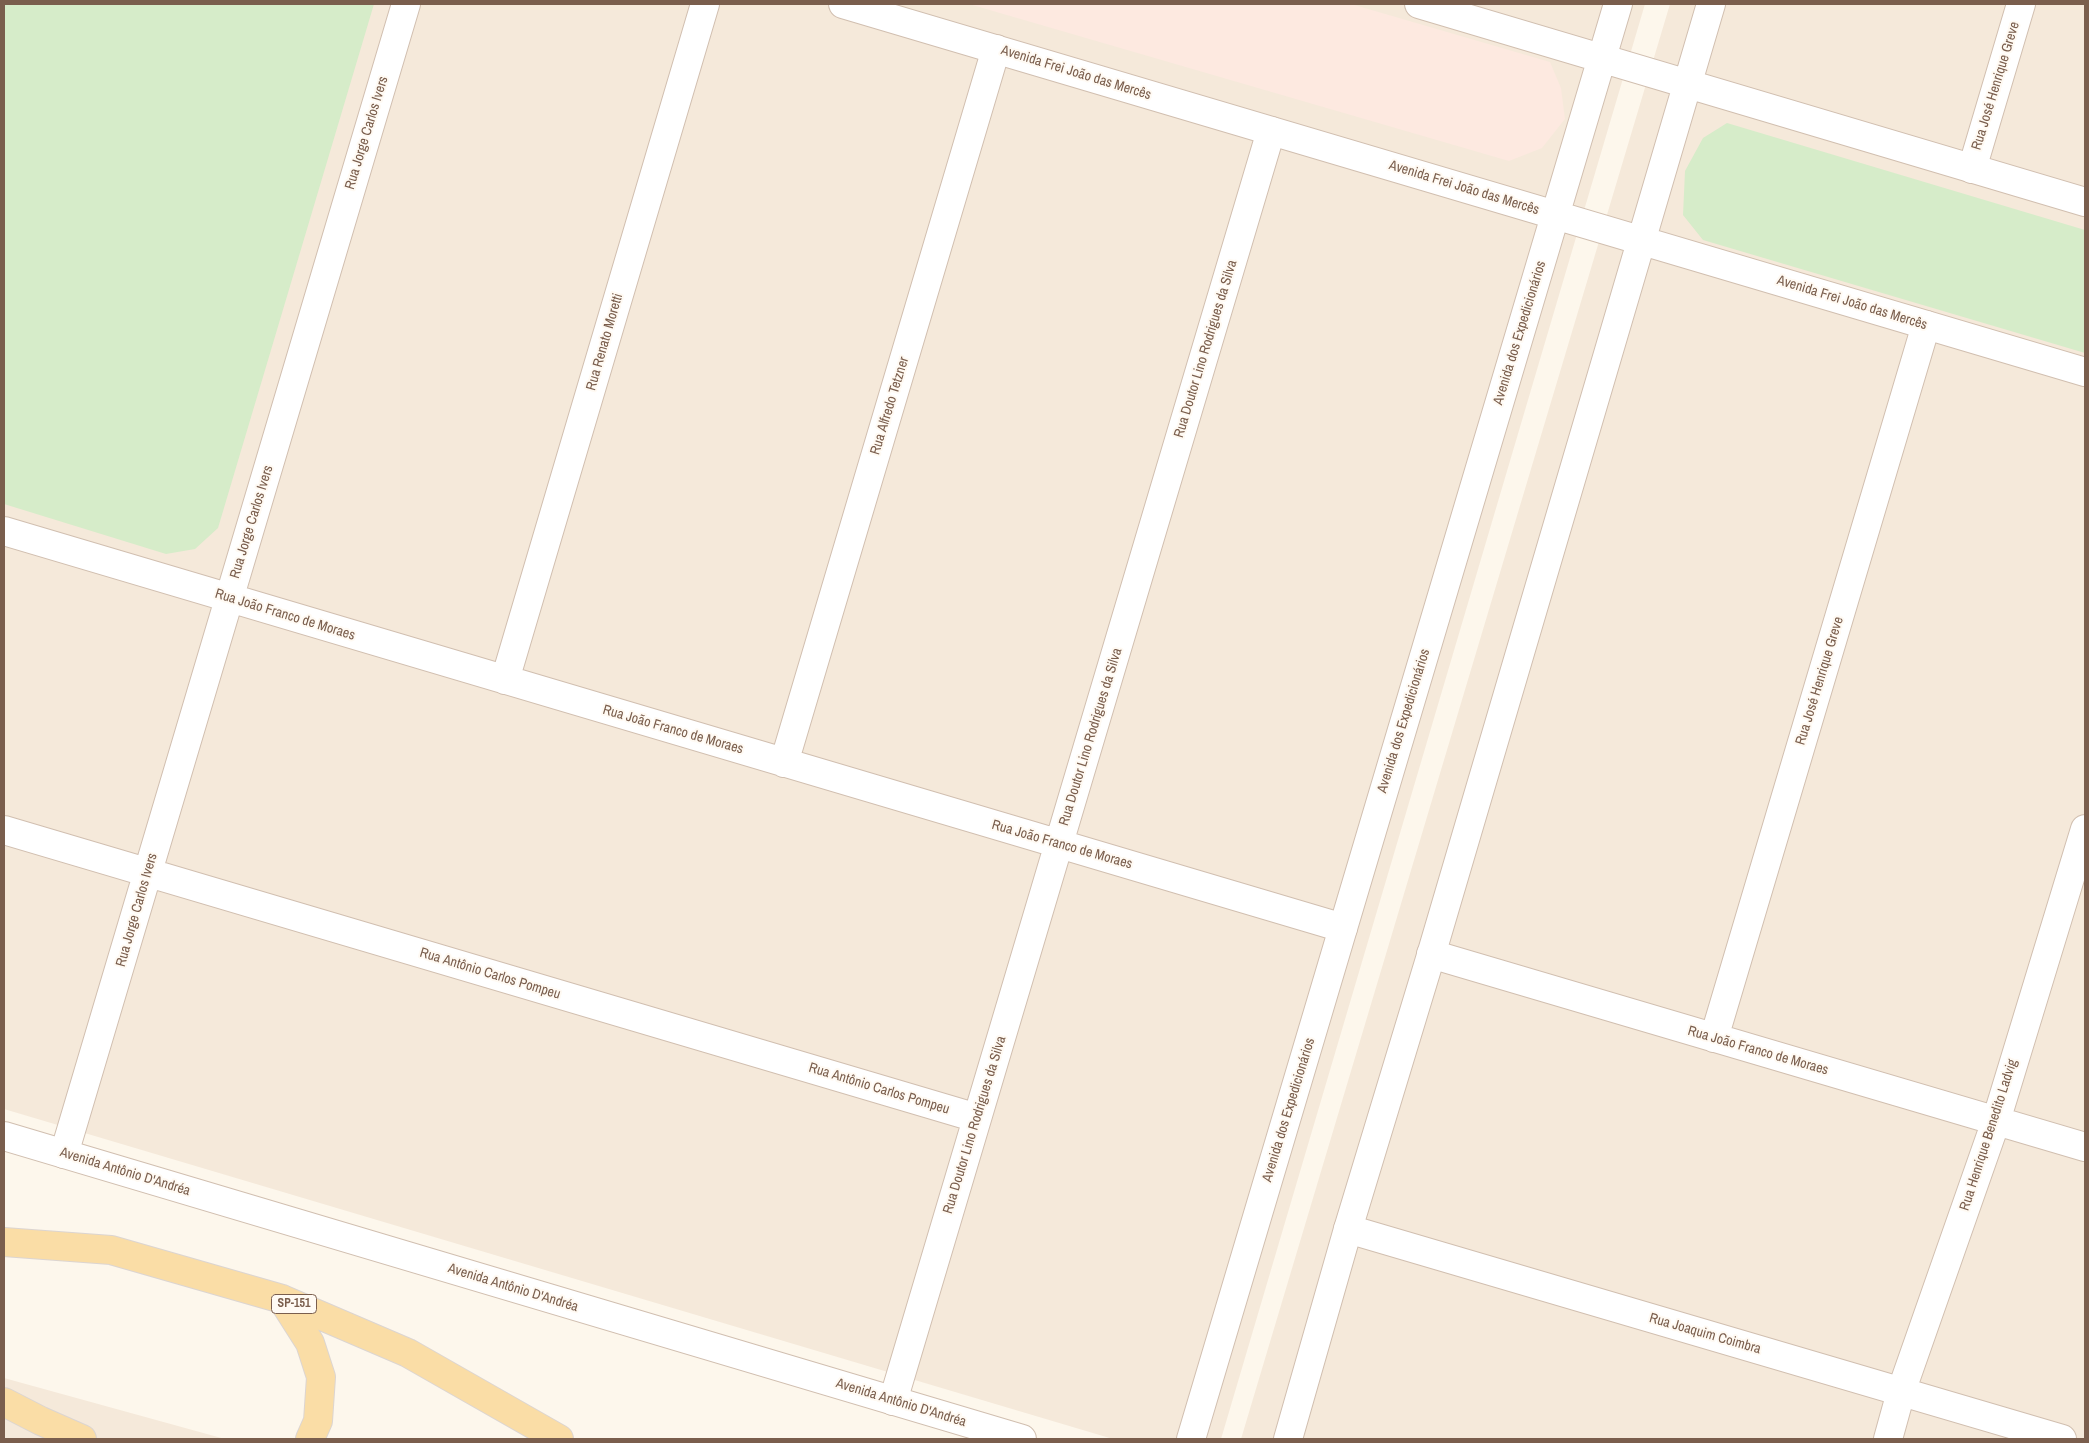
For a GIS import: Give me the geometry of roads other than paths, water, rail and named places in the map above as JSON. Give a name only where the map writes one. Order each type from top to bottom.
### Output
[{"type":"main road","name":"SP-151","points":[[4,1242],[111,1250],[282,1299],[408,1353],[559,1439]]},
{"type":"main road","points":[[282,1299],[310,1343],[321,1377],[318,1421],[310,1439]]},
{"type":"main road","points":[[4,1402],[82,1439]]},
{"type":"street","name":"Rua Jorge Carlos Ivers","points":[[64,1154],[406,4]]},
{"type":"street","name":"Rua Renato Moretti","points":[[505,680],[705,4]]},
{"type":"street","name":"Avenida Frei João das Mercês","points":[[843,4],[2085,372]]},
{"type":"street","points":[[1419,4],[2085,202]]},
{"type":"street","name":"Avenida dos Expedicionários","points":[[1191,1439],[1618,4]]},
{"type":"street","points":[[1288,1439],[1348,1229],[1711,4]]},
{"type":"street","name":"Rua José Henrique Greve","points":[[1972,169],[2021,4]]},
{"type":"street","name":"Rua Alfredo Tetzner","points":[[784,763],[996,49]]},
{"type":"street","name":"Rua Doutor Lino Rodrigues da Silva","points":[[893,1401],[1271,131]]},
{"type":"street","name":"Rua José Henrique Greve","points":[[1714,1038],[1926,325]]},
{"type":"street","name":"Rua João Franco de Moraes","points":[[4,531],[1343,928]]},
{"type":"street","name":"Rua Antônio Carlos Pompeu","points":[[4,830],[977,1118]]},
{"type":"street","name":"Rua Henrique Benedito Ladvig","points":[[1888,1439],[1901,1392],[1996,1121],[2084,835]]},
{"type":"street","name":"Rua João Franco de Moraes","points":[[1431,954],[2085,1147]]},
{"type":"street","name":"Avenida Antônio D'Andréa","points":[[4,1136],[1022,1439]]},
{"type":"street","name":"Rua Joaquim Coimbra","points":[[1348,1229],[2062,1439]]}]
